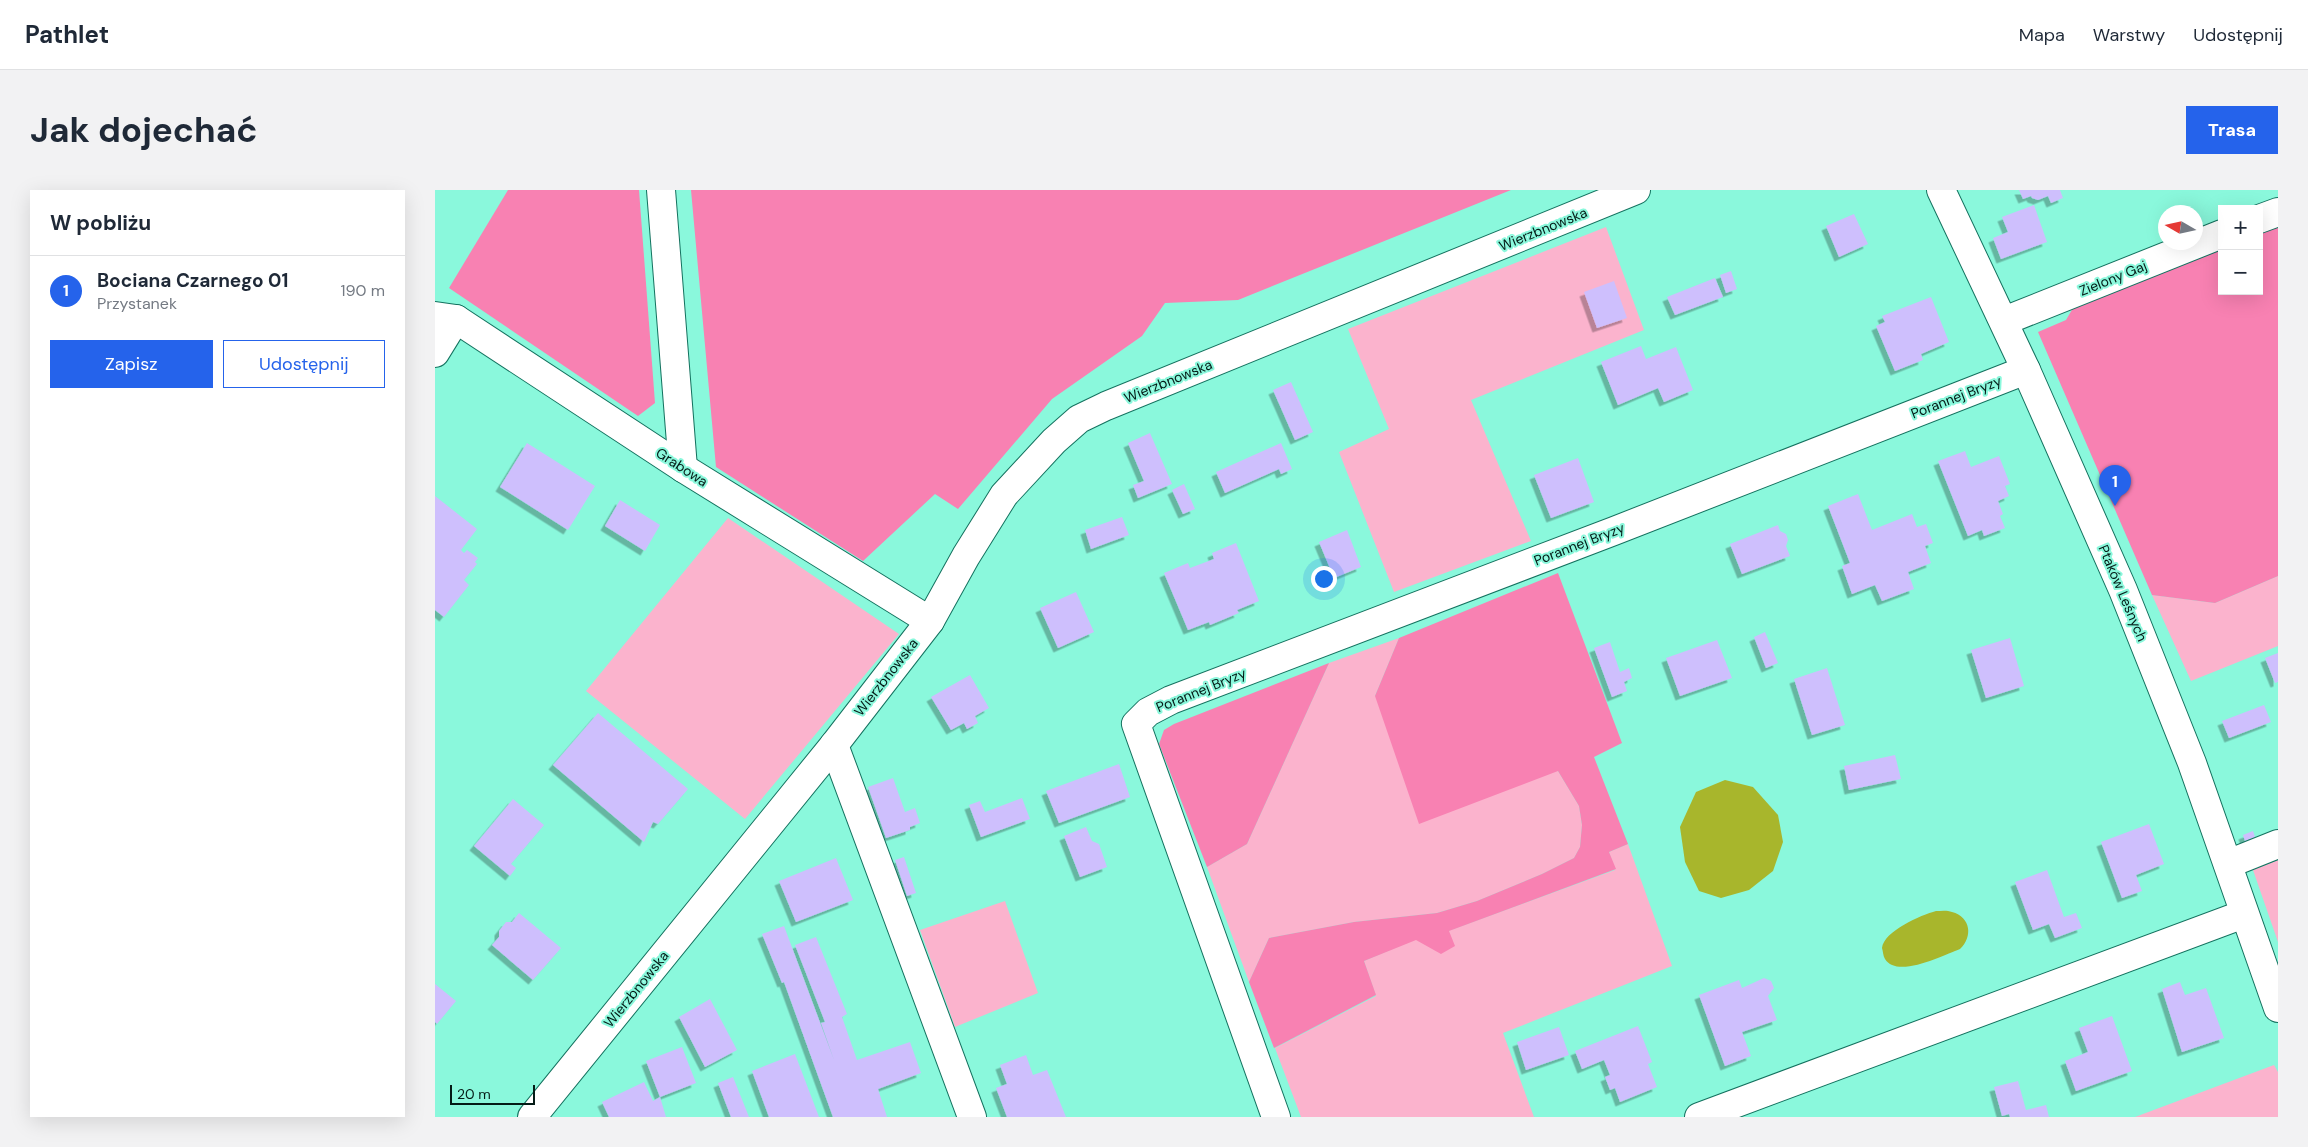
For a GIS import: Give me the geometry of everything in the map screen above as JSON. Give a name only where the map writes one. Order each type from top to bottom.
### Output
[{"type":"street","points":[[661,190],[683,468]]},
{"type":"street","name":"Wierzbnowska","points":[[532,1117],[834,745],[930,621],[966,556],[1004,495],[1054,441],[1079,419],[1636,190]]},
{"type":"street","name":"Ptaków Leśnych","points":[[1941,190],[2004,321],[2123,590],[2193,763],[2278,1008]]},
{"type":"street","points":[[2263,218],[2278,212]]},
{"type":"street","name":"Zielony Gaj","points":[[2004,321],[2218,236]]},
{"type":"street","points":[[435,353],[445,317]]},
{"type":"street","name":"Grabowa","points":[[445,317],[683,468],[930,621]]},
{"type":"street","name":"Porannej Bryzy","points":[[1276,1117],[1136,724],[1148,712],[1171,700],[1605,535],[2026,370]]},
{"type":"street","points":[[834,745],[972,1117]]},
{"type":"street","points":[[2228,864],[2278,844]]},
{"type":"street","points":[[1699,1117],[2244,914]]},
{"type":"shaded area","points":[[508,190],[639,190],[655,403],[638,416],[449,288]]},
{"type":"shaded area","points":[[691,190],[1511,190],[1238,300],[1165,303],[1142,336],[1052,399],[958,509],[935,494],[863,561],[716,467]]},
{"type":"shaded area","points":[[2278,225],[2278,576],[2215,603],[2152,595],[2038,332],[2066,320],[2076,303],[2218,249],[2218,295],[2263,295],[2263,231]]},
{"type":"shaded area","points":[[1606,227],[1644,330],[1471,400],[1531,541],[1394,592],[1339,452],[1389,429],[1348,329]]},
{"type":"shaded area","points":[[728,518],[899,634],[745,819],[586,691]]},
{"type":"shaded area","points":[[1558,573],[1622,743],[1594,757],[1628,844],[1609,852],[1616,869],[1449,931],[1455,946],[1441,954],[1416,940],[1364,961],[1376,995],[1274,1048],[1249,982],[1269,938],[1354,922],[1437,913],[1477,901],[1542,874],[1574,858],[1580,847],[1582,825],[1579,806],[1558,771],[1419,824],[1375,696],[1399,638]]},
{"type":"shaded area","points":[[2278,576],[2278,646],[2191,681],[2152,595],[2215,603]]},
{"type":"shaded area","points":[[1399,638],[1375,696],[1558,771],[1579,806],[1582,825],[1580,847],[1574,858],[1542,874],[1477,901],[1437,913],[1354,922],[1269,938],[1249,982],[1207,867],[1247,844],[1329,663]]},
{"type":"shaded area","points":[[1329,663],[1247,844],[1207,867],[1159,744],[1164,730],[1174,724]]},
{"type":"shaded area","points":[[1725,780],[1753,787],[1778,815],[1783,842],[1773,871],[1749,890],[1721,898],[1699,891],[1685,862],[1680,827],[1696,792]]},
{"type":"shaded area","points":[[1628,844],[1672,966],[1503,1033],[1534,1117],[1301,1117],[1275,1048],[1376,996],[1364,961],[1416,939],[1448,931],[1615,870],[1609,852]]},
{"type":"shaded area","points":[[2278,860],[2278,942],[2253,870]]},
{"type":"shaded area","points":[[1005,901],[1038,993],[955,1027],[920,930]]},
{"type":"shaded area","points":[[1936,911],[1952,912],[1963,918],[1968,928],[1968,933],[1967,939],[1960,949],[1921,964],[1900,967],[1891,965],[1885,959],[1882,948],[1889,936],[1913,920]]},
{"type":"shaded area","points":[[2274,1065],[2278,1072],[2278,1117],[2135,1117]]},
{"type":"building","points":[[2019,190],[2060,190],[2063,198],[2051,203],[2048,196],[2038,200],[2031,196],[2023,199]]},
{"type":"building","points":[[2034,205],[2047,242],[2001,259],[1993,238],[2008,232],[2002,217]]},
{"type":"building","points":[[1854,214],[1868,244],[1839,257],[1826,226]]},
{"type":"building","points":[[1731,271],[1737,289],[1726,293],[1720,275]]},
{"type":"building","points":[[1715,278],[1723,297],[1675,315],[1667,297]]},
{"type":"building","points":[[1614,281],[1627,318],[1597,328],[1584,292]]},
{"type":"building","points":[[1931,297],[1949,342],[1921,354],[1923,360],[1895,371],[1876,326],[1885,322],[1882,316]]},
{"type":"building","points":[[1641,346],[1646,359],[1676,347],[1693,390],[1664,402],[1658,388],[1618,405],[1601,362]]},
{"type":"building","points":[[1291,382],[1313,432],[1295,440],[1273,390]]},
{"type":"building","points":[[1150,433],[1172,484],[1138,498],[1133,485],[1144,481],[1128,443]]},
{"type":"building","points":[[527,443],[595,486],[568,530],[500,487]]},
{"type":"building","points":[[1281,443],[1292,469],[1281,474],[1279,469],[1225,493],[1216,472]]},
{"type":"building","points":[[1965,451],[1971,467],[1999,456],[2010,484],[2005,486],[2009,496],[1998,501],[2003,514],[2000,516],[2005,528],[1984,536],[1982,530],[1968,536],[1938,461]]},
{"type":"building","points":[[1578,458],[1594,502],[1551,518],[1534,475]]},
{"type":"building","points":[[1184,484],[1195,509],[1183,514],[1172,490]]},
{"type":"building","points":[[1858,494],[1872,530],[1912,514],[1917,527],[1926,524],[1933,543],[1925,546],[1931,563],[1908,572],[1914,589],[1882,601],[1875,585],[1852,594],[1842,566],[1850,563],[1828,506]]},
{"type":"building","points":[[435,496],[477,529],[461,550],[464,553],[467,550],[478,558],[475,562],[477,564],[464,580],[469,585],[444,617],[435,610]]},
{"type":"building","points":[[620,500],[660,525],[645,551],[605,526]]},
{"type":"building","points":[[1122,517],[1129,535],[1091,549],[1085,530]]},
{"type":"building","points":[[1778,525],[1780,531],[1786,534],[1788,540],[1786,546],[1790,556],[1742,574],[1730,544]]},
{"type":"building","points":[[1347,530],[1361,567],[1334,578],[1319,542]]},
{"type":"building","points":[[1236,543],[1259,601],[1237,610],[1239,613],[1210,625],[1209,622],[1188,630],[1164,573],[1188,563],[1190,568],[1214,559],[1212,553]]},
{"type":"building","points":[[1076,592],[1094,632],[1058,648],[1040,608]]},
{"type":"building","points":[[1765,632],[1778,663],[1766,668],[1754,637]]},
{"type":"building","points":[[2010,638],[2024,686],[1986,698],[1971,650]]},
{"type":"building","points":[[1717,640],[1732,678],[1680,696],[1666,658]]},
{"type":"building","points":[[1610,642],[1620,672],[1629,668],[1632,678],[1624,682],[1627,691],[1612,697],[1594,648]]},
{"type":"building","points":[[2278,653],[2278,682],[2275,683],[2265,658]]},
{"type":"building","points":[[1827,668],[1845,725],[1812,735],[1794,679]]},
{"type":"building","points":[[970,675],[989,708],[975,716],[978,723],[967,729],[964,723],[951,730],[931,697]]},
{"type":"building","points":[[2264,705],[2271,722],[2229,738],[2222,721]]},
{"type":"building","points":[[598,713],[688,789],[658,824],[653,822],[644,842],[553,765]]},
{"type":"building","points":[[1895,755],[1901,779],[1849,790],[1844,766]]},
{"type":"building","points":[[1119,764],[1130,797],[1059,823],[1046,791]]},
{"type":"building","points":[[893,778],[905,812],[915,808],[920,823],[910,827],[910,830],[886,838],[868,787]]},
{"type":"building","points":[[1022,798],[1030,819],[981,837],[969,805],[980,801],[985,812]]},
{"type":"building","points":[[513,799],[544,825],[511,864],[516,868],[510,876],[474,846]]},
{"type":"building","points":[[2149,824],[2164,864],[2136,875],[2142,891],[2122,898],[2101,842]]},
{"type":"building","points":[[1086,827],[1092,841],[1099,844],[1107,867],[1080,877],[1064,836]]},
{"type":"building","points":[[2253,831],[2255,837],[2245,841],[2243,835]]},
{"type":"building","points":[[904,857],[916,893],[907,896],[895,860]]},
{"type":"building","points":[[836,858],[853,900],[796,922],[779,881]]},
{"type":"building","points":[[2047,870],[2064,917],[2076,913],[2082,928],[2055,938],[2049,924],[2033,930],[2015,882]]},
{"type":"building","points":[[519,913],[561,948],[533,980],[492,945],[499,937],[499,931],[506,922],[512,922]]},
{"type":"building","points":[[784,926],[834,1060],[821,1023],[825,1022],[795,945],[816,937],[847,1014],[842,1017],[857,1060],[910,1042],[921,1073],[878,1089],[887,1117],[833,1117],[784,982],[782,983],[762,934]]},
{"type":"building","points":[[1764,978],[1771,981],[1774,988],[1768,996],[1777,1020],[1742,1032],[1751,1056],[1725,1066],[1699,995],[1739,980],[1742,988]]},
{"type":"building","points":[[2180,982],[2185,995],[2206,988],[2224,1038],[2182,1052],[2162,989]]},
{"type":"building","points":[[435,984],[456,1001],[437,1024],[435,1022]]},
{"type":"building","points":[[710,999],[737,1050],[705,1067],[679,1017]]},
{"type":"building","points":[[2112,1016],[2132,1071],[2076,1091],[2065,1061],[2088,1052],[2079,1028]]},
{"type":"building","points":[[1638,1026],[1652,1062],[1648,1064],[1657,1087],[1620,1102],[1615,1088],[1610,1090],[1605,1077],[1610,1075],[1604,1060],[1582,1069],[1575,1051]]},
{"type":"building","points":[[1559,1027],[1569,1055],[1526,1070],[1517,1042]]},
{"type":"building","points":[[682,1047],[696,1083],[660,1097],[646,1061]]},
{"type":"building","points":[[795,1054],[819,1117],[769,1117],[752,1071]]},
{"type":"building","points":[[1026,1055],[1033,1075],[1047,1070],[1066,1117],[1007,1117],[996,1088],[1007,1084],[1000,1065]]},
{"type":"building","points":[[733,1077],[749,1117],[731,1117],[718,1083]]},
{"type":"building","points":[[2018,1081],[2026,1110],[2046,1105],[2049,1117],[2010,1117],[2009,1114],[2002,1116],[1994,1087]]},
{"type":"building","points":[[644,1082],[653,1101],[660,1097],[666,1117],[609,1117],[602,1102]]},
{"type":"place","name":"Bociana Czarnego 01","points":[[2115,506]]}]
